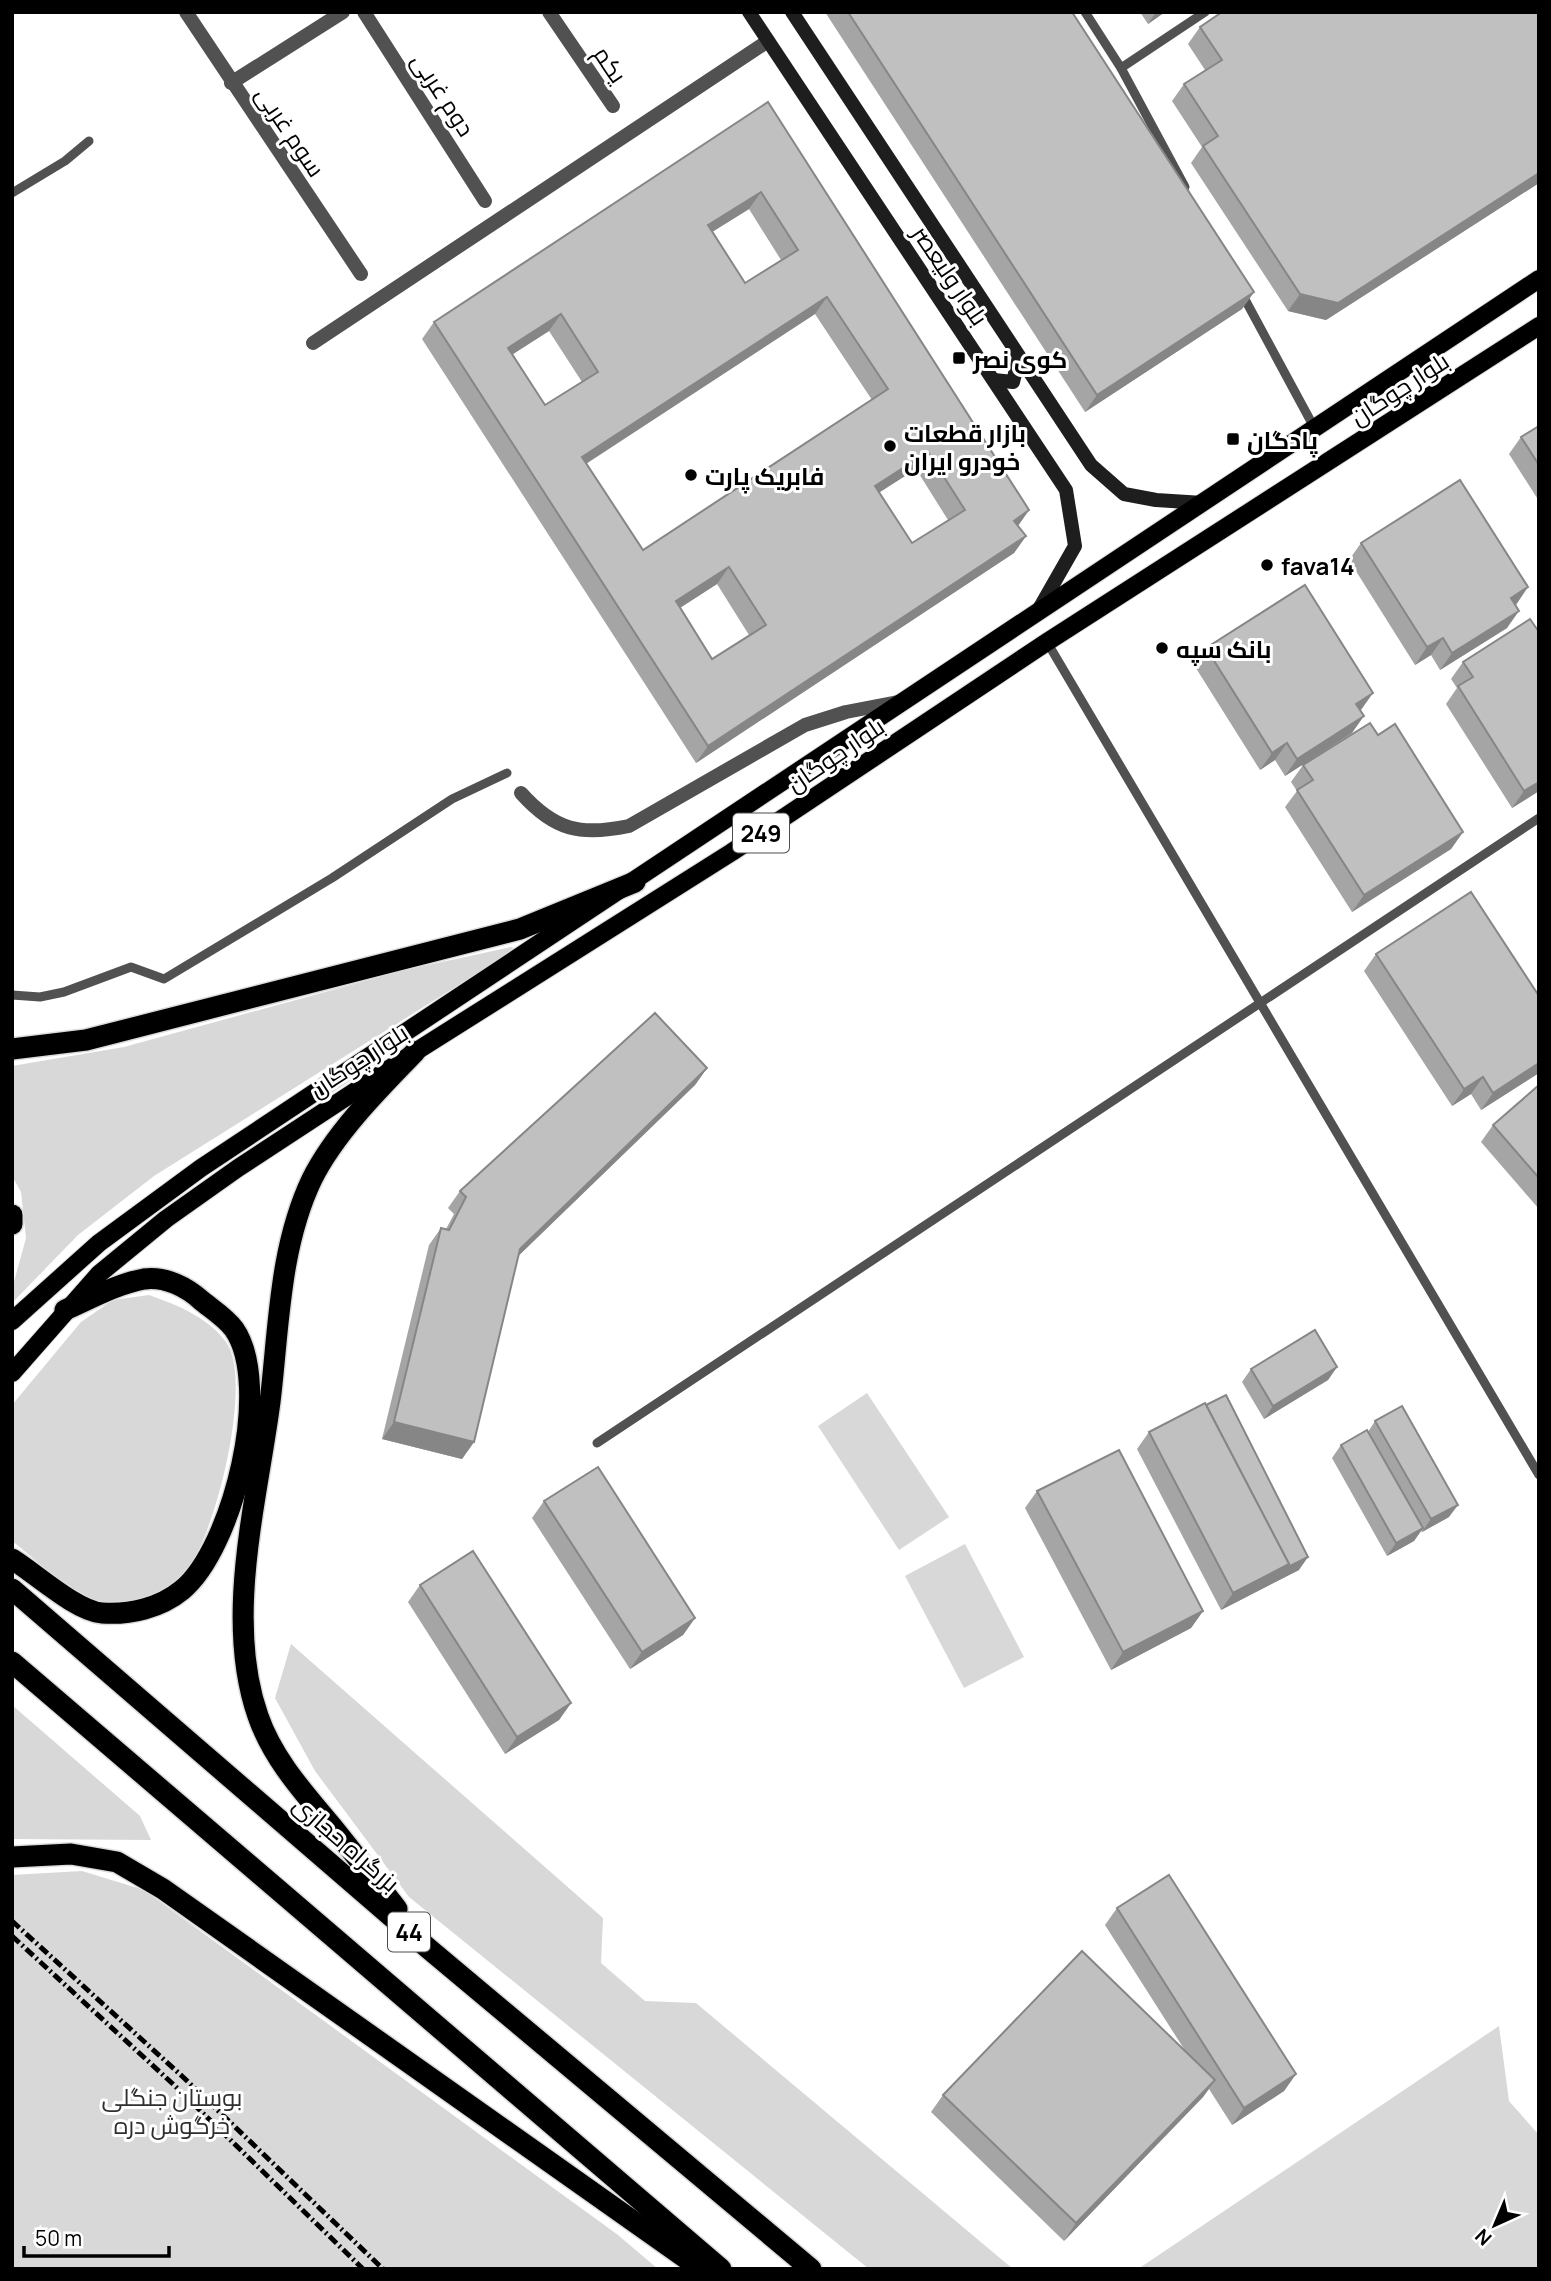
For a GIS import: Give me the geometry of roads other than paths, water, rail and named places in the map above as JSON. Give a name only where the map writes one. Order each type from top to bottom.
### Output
[{"type":"highway","points":[[12,1049],[86,1040],[520,929],[635,882]]},
{"type":"highway","points":[[415,1052],[362,1107],[312,1179],[284,1265],[265,1436],[251,1514],[244,1602],[248,1686],[259,1720],[275,1751],[300,1790],[429,1949]]},
{"type":"highway","points":[[12,1215],[12,1224]]},
{"type":"highway","points":[[12,1559],[79,1605],[99,1613],[136,1612],[159,1604],[182,1590],[201,1569],[217,1542],[242,1466],[248,1417],[248,1366],[234,1329],[195,1294],[173,1282],[146,1279],[65,1310]]},
{"type":"highway","name":"بزرگراه حجازی","points":[[12,1589],[429,1949],[811,2269]]},
{"type":"highway","name":"44","points":[[12,1662],[721,2269]]},
{"type":"highway","points":[[12,1857],[71,1854],[117,1863],[163,1889],[701,2269]]},
{"type":"main road","name":"بلوار ولیعصر","points":[[749,12],[1066,490],[1075,546],[1039,609]]},
{"type":"main road","name":"بلوار ولیعصر","points":[[792,12],[1091,465],[1124,494],[1203,503]]},
{"type":"main road","name":"بلوار چوگان","points":[[12,1321],[99,1244],[201,1168],[1539,279]]},
{"type":"main road","name":"بلوار چوگان","points":[[12,1373],[99,1274],[166,1219],[415,1052],[732,852],[1047,642],[1539,326]]},
{"type":"main road","points":[[994,380],[1013,382],[1019,357]]},
{"type":"street","name":"سوم غربی","points":[[186,12],[361,274]]},
{"type":"street","points":[[231,83],[343,12]]},
{"type":"street","name":"دوم غربی","points":[[363,12],[485,201]]},
{"type":"street","name":"یکم","points":[[549,12],[613,106]]},
{"type":"street","points":[[313,342],[768,41]]},
{"type":"street","points":[[521,793],[534,808],[567,828],[597,833],[629,826],[805,725],[846,712],[906,701]]},
{"type":"lane","points":[[1085,12],[1121,68],[1192,201]]},
{"type":"lane","points":[[1121,68],[1205,12]]},
{"type":"lane","points":[[12,193],[65,161],[89,141]]},
{"type":"lane","points":[[1237,285],[1315,429]]},
{"type":"lane","points":[[1047,642],[1539,1475]]},
{"type":"lane","points":[[12,995],[40,997],[64,992],[131,967],[164,979],[332,878],[452,799],[507,773]]},
{"type":"lane","points":[[597,1443],[1260,1006],[1539,818]]},
{"type":"railway","points":[[12,1921],[183,2077],[383,2269]]},
{"type":"railway","points":[[12,1936],[174,2085],[363,2269]]},
{"type":"place","name":"کوی نصر","points":[[959,358]]},
{"type":"place","name":"پادگان","points":[[1233,439]]},
{"type":"place","name":"بازار قطعات خودرو ایران","points":[[890,446]]},
{"type":"place","name":"فابریک پارت","points":[[691,475]]},
{"type":"place","name":"fava14","points":[[1267,565]]},
{"type":"place","name":"بانک سپه","points":[[1162,648]]},
{"type":"park label","name":"بوستان جنگلی خرگوش دره","points":[[172,2110]]}]
